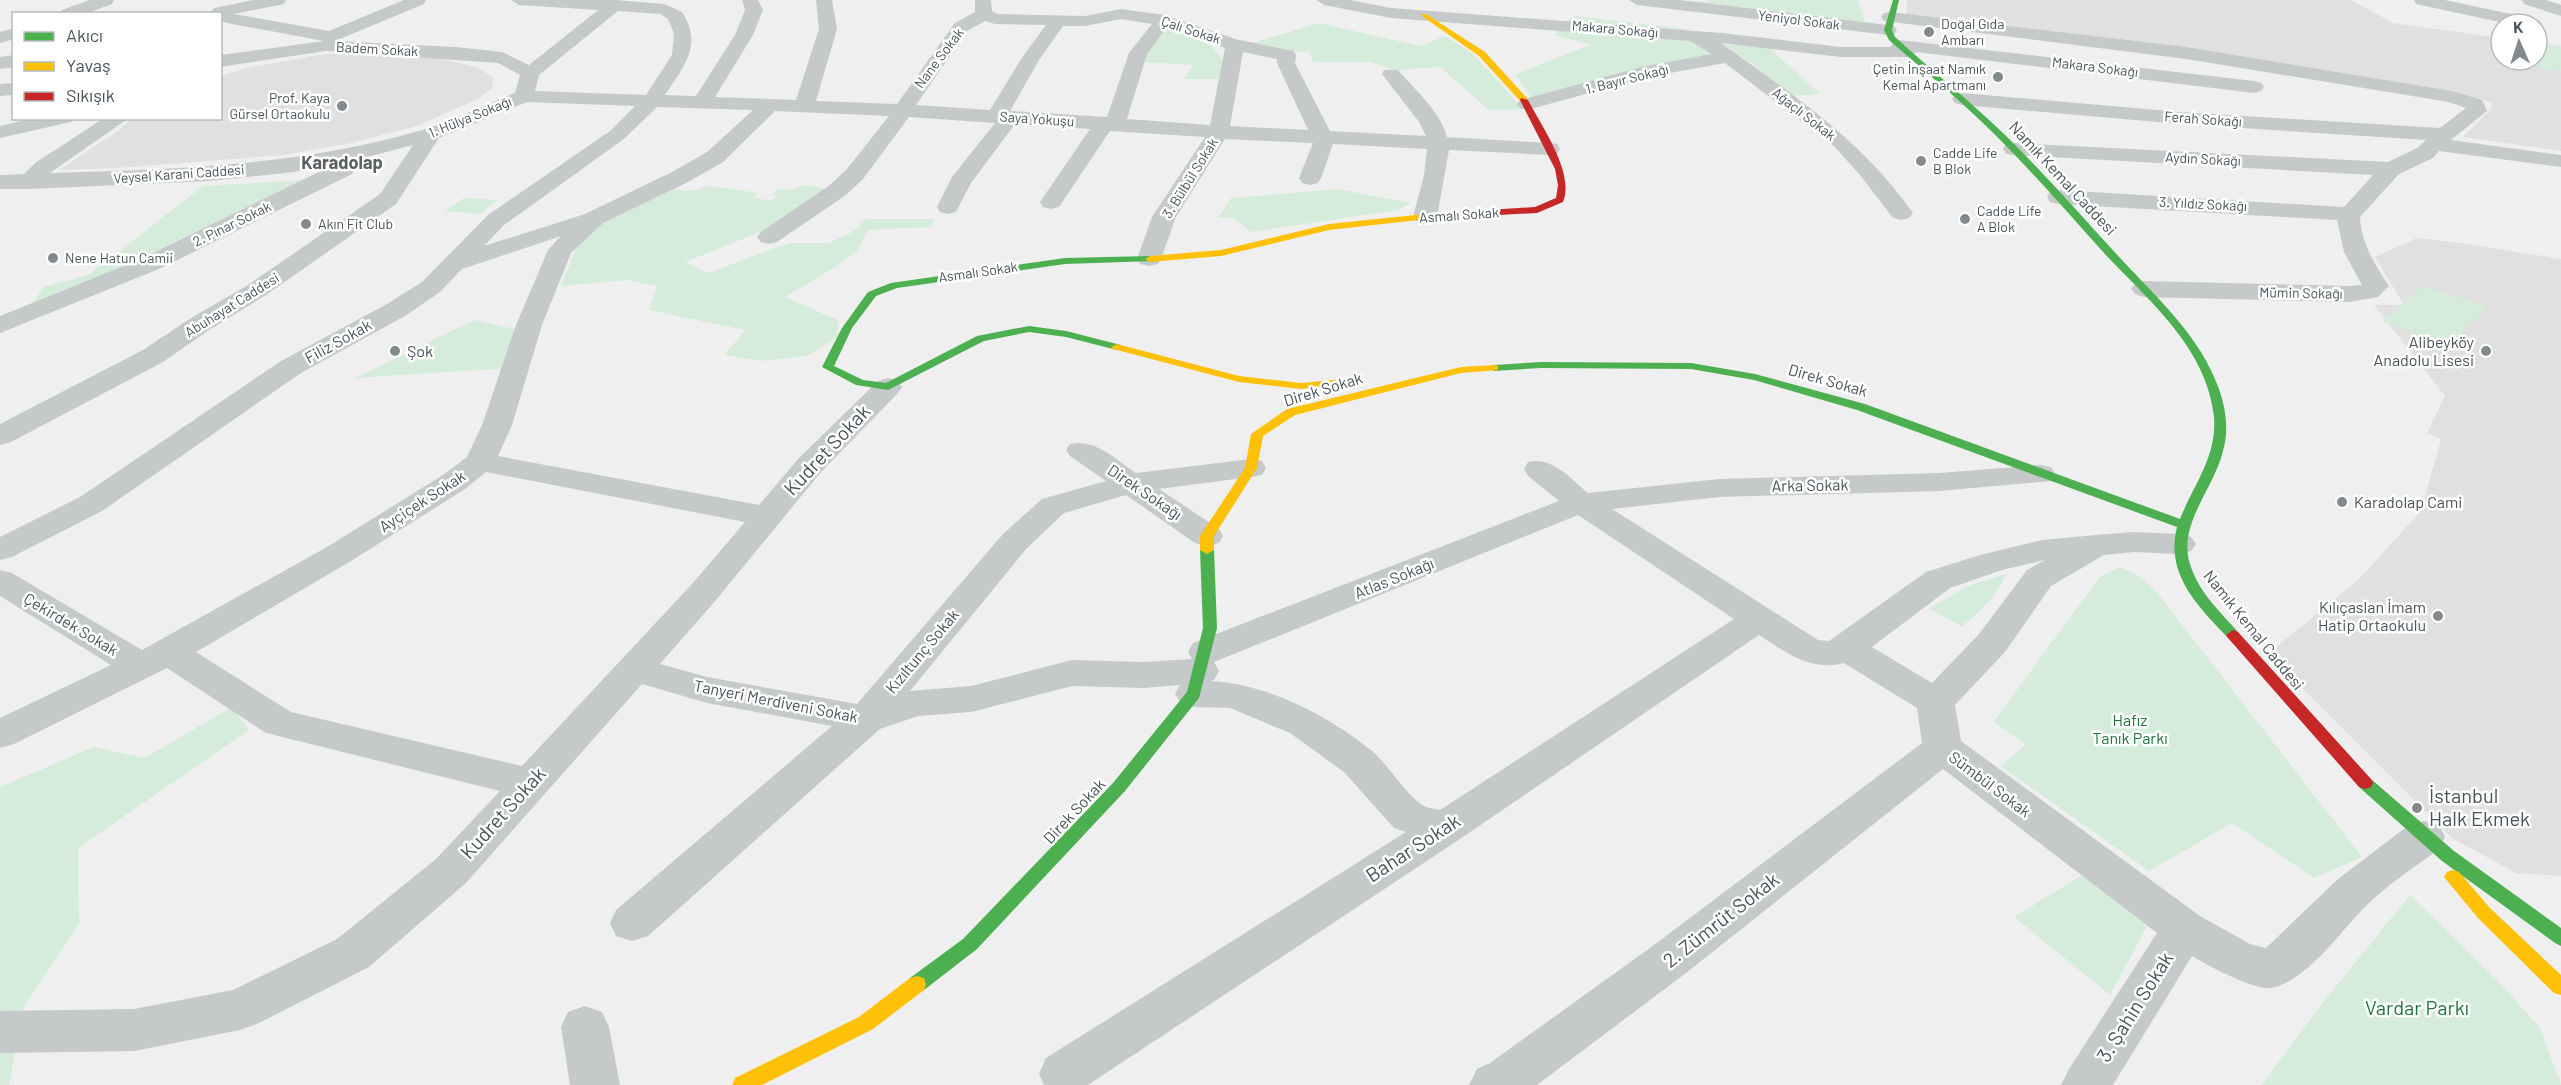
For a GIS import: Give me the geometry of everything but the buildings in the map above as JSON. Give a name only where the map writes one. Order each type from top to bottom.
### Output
[{"type":"street","points":[[73,12],[106,0]]},
{"type":"street","points":[[222,13],[278,0]]},
{"type":"street","points":[[222,16],[271,28],[315,32],[328,42],[418,0]]},
{"type":"street","name":"Filiz Sokak","points":[[0,550],[91,504],[291,367],[396,310],[431,287],[496,219],[617,135],[652,101],[681,55],[683,34],[676,16],[664,9],[519,0]]},
{"type":"street","points":[[703,101],[744,34],[754,10],[750,0]]},
{"type":"street","points":[[804,106],[828,29],[824,0]]},
{"type":"street","name":"Makara Sokağı","points":[[1324,0],[1391,13],[1689,35],[1841,52],[1894,24],[2254,87]]},
{"type":"street","name":"Yeniyol Sokak","points":[[1637,0],[1894,24]]},
{"type":"street","points":[[2422,0],[2490,12]]},
{"type":"street","points":[[530,73],[615,5]]},
{"type":"street","name":"Çalı Sokak","points":[[983,7],[994,19],[1085,21],[1121,14],[1164,20],[1235,45],[1287,55],[1286,63],[1320,136]]},
{"type":"street","name":"Nane Sokak","points":[[770,237],[838,190],[855,174],[882,140],[960,27],[983,7]]},
{"type":"street","name":"Asmalı Sokak","points":[[888,387],[860,383],[828,367],[847,328],[872,294],[895,285],[1002,268],[1065,261],[1149,259],[1221,253],[1329,227],[1425,216],[1537,210],[1560,200],[1563,185],[1559,169],[1527,104],[1505,76],[1482,54],[1424,15]]},
{"type":"street","points":[[1052,202],[1110,124],[1138,53],[1164,20]]},
{"type":"street","points":[[948,207],[960,182],[1004,116],[1030,59],[1057,22]]},
{"type":"street","points":[[1894,24],[2187,53],[2452,97],[2475,104],[2477,111],[2425,153],[2391,169],[2367,194],[2356,210],[2348,214]]},
{"type":"street","name":"Namık Kemal Caddesi","points":[[1894,24],[1962,99],[2014,149],[2144,289],[2174,322],[2200,360],[2214,387],[2220,423],[2215,459],[2182,535],[2182,562],[2191,581],[2218,616],[2351,768],[2424,837],[2561,938]]},
{"type":"street","name":"Ağaçlı Sokak","points":[[1689,35],[1713,46],[1841,142],[1868,170],[1901,213]]},
{"type":"street","name":"Badem Sokak","points":[[222,61],[291,52],[328,42],[502,58],[530,73]]},
{"type":"street","points":[[1219,132],[1235,45]]},
{"type":"street","points":[[222,69],[291,52]]},
{"type":"street","name":"1. Bayır Sokağı","points":[[1527,104],[1646,72],[1727,57]]},
{"type":"street","name":"1. Hülya Sokağı","points":[[357,153],[431,134],[524,96],[530,73]]},
{"type":"street","points":[[1390,74],[1436,132],[1435,171],[1425,216]]},
{"type":"street","name":"Saya Yokuşu","points":[[524,96],[901,110],[1219,132],[1549,149]]},
{"type":"street","name":"Ferah Sokağı","points":[[1962,99],[2439,140],[2561,161]]},
{"type":"street","name":"Ayçiçek Sokak","points":[[0,734],[155,659],[339,554],[454,482],[480,462],[496,425],[529,325],[560,250],[595,218],[680,177],[715,156],[770,105]]},
{"type":"street","points":[[0,132],[55,120]]},
{"type":"street","points":[[28,182],[43,168],[117,120]]},
{"type":"street","name":"3. Bülbül Sokak","points":[[1149,259],[1164,217],[1219,132]]},
{"type":"street","name":"Abuhayat Caddesi","points":[[0,436],[153,356],[200,324],[257,290],[388,199],[431,134]]},
{"type":"street","points":[[1310,178],[1324,141],[1320,136]]},
{"type":"street","name":"Aydın Sokağı","points":[[2014,149],[2391,169]]},
{"type":"street","name":"Veysel Karani Caddesi","points":[[0,182],[209,174],[294,165],[357,153]]},
{"type":"street","name":"2. Pınar Sokak","points":[[0,325],[150,264],[344,169],[357,153]]},
{"type":"street","name":"3. Yıldız Sokağı","points":[[2058,197],[2348,214]]},
{"type":"street","name":"Mümin Sokağı","points":[[2144,289],[2349,294],[2370,292],[2376,286],[2353,244],[2348,228],[2348,214]]},
{"type":"street","points":[[452,264],[595,218]]},
{"type":"street","points":[[888,387],[981,338],[1029,329],[1066,334],[1239,379],[1301,386],[1441,374]]},
{"type":"street","name":"Direk Sokak","points":[[1207,536],[1251,468],[1257,434],[1291,412],[1441,374],[1541,365],[1691,366],[1755,377],[1861,406],[2040,474],[2182,535]]},
{"type":"street","name":"Kudret Sokak","points":[[0,1032],[134,1030],[240,1009],[353,953],[451,871],[635,669],[810,465],[888,387]]},
{"type":"street","name":"Direk Sokağı","points":[[1081,450],[1134,483],[1207,536]]},
{"type":"street","points":[[480,462],[767,516]]},
{"type":"street","name":"Kızıltunç Sokak","points":[[632,923],[866,719],[1015,540],[1053,506],[1134,483],[1251,468]]},
{"type":"street","points":[[1539,469],[1581,503],[1809,651],[1832,654],[1847,648],[1938,580],[1992,562],[2042,550],[2134,542],[2182,535]]},
{"type":"street","name":"Arka Sokak","points":[[1581,503],[1719,488],[1939,482],[2040,474]]},
{"type":"street","name":"Atlas Sokağı","points":[[1200,672],[1581,503]]},
{"type":"street","points":[[1207,536],[1210,628],[1200,672],[1234,695],[1304,723],[1358,762],[1409,817],[1445,828]]},
{"type":"street","points":[[1847,648],[1936,702],[1992,643],[2039,578],[2096,545]]},
{"type":"street","name":"Çekirdek Sokak","points":[[0,581],[280,723],[530,783]]},
{"type":"street","name":"Bahar Sokak","points":[[1063,1074],[1445,828],[1761,618]]},
{"type":"street","name":"Tanyeri Merdiveni Sokak","points":[[635,669],[707,690],[866,719],[916,703],[971,699],[1072,673],[1144,675],[1200,672]]},
{"type":"street","name":"Direk Sokak","points":[[742,1085],[866,1023],[970,944],[1119,787],[1200,672]]},
{"type":"street","name":"Sümbül Sokak","points":[[1936,702],[1937,723],[1943,748],[2184,929],[2237,959],[2269,969],[2286,960],[2353,891],[2424,837]]},
{"type":"street","name":"2. Zümrüt Sokak","points":[[1494,1085],[1507,1079],[1670,959],[1943,748]]},
{"type":"street","points":[[2424,837],[2472,899],[2561,987]]},
{"type":"street","name":"3. Şahin Sokak","points":[[2086,1085],[2184,929]]},
{"type":"street","points":[[585,1027],[595,1085]]},
{"type":"shaded area","points":[[1907,0],[2351,0],[2393,23],[2489,36],[2489,72],[2549,72],[2549,44],[2561,46],[2561,151],[2463,137],[2491,109],[2492,104],[2485,100],[2209,52],[1906,15]]},
{"type":"shaded area","name":"Prof. Kaya Gürsel Ortaokulu","points":[[325,54],[393,55],[441,59],[476,67],[493,77],[492,88],[478,99],[417,126],[351,143],[283,155],[118,168],[59,170],[118,131],[130,120],[222,120],[222,76],[242,69]]},
{"type":"shaded area","name":"Kılıçaslan İmam Hatip Ortaokulu","points":[[2417,238],[2561,259],[2561,876],[2516,873],[2452,838],[2268,654],[2360,578],[2421,511],[2441,439],[2427,433],[2445,396],[2374,305],[2404,305],[2375,257]]},
{"type":"green space","points":[[1672,0],[1707,2],[1707,0],[1858,0],[1865,23]]},
{"type":"green space","points":[[1576,16],[1686,29],[1686,33],[1563,23]]},
{"type":"green space","points":[[1319,23],[1420,46],[1446,36],[1474,55],[1523,109],[1489,110],[1440,67],[1394,70],[1370,62],[1313,62],[1310,53],[1249,44]]},
{"type":"green space","points":[[1166,27],[1210,45],[1227,64],[1218,79],[1185,79],[1193,65],[1143,62],[1144,52]]},
{"type":"green space","points":[[1560,28],[1687,38],[1718,57],[1533,100],[1515,74],[1590,45],[1555,35]]},
{"type":"green space","points":[[1723,44],[1768,47],[1820,94],[1787,96],[1758,68]]},
{"type":"green space","points":[[2549,46],[2561,47],[2561,71],[2549,69]]},
{"type":"green space","points":[[303,180],[221,226],[27,311],[44,287],[90,274],[203,186]]},
{"type":"green space","points":[[802,185],[830,189],[773,227],[685,262],[708,273],[789,243],[829,243],[854,231],[866,219],[934,219],[932,227],[868,230],[858,250],[837,266],[785,297],[838,320],[837,337],[807,356],[760,361],[725,355],[745,330],[649,310],[657,286],[627,280],[561,286],[578,244],[596,222],[667,188],[691,191],[710,186],[759,193],[753,197],[771,201],[777,196],[771,195],[778,189],[790,190]]},
{"type":"green space","points":[[1337,189],[1411,203],[1398,210],[1251,232],[1234,218],[1218,217],[1231,198]]},
{"type":"green space","points":[[464,198],[498,200],[480,214],[445,211]]},
{"type":"green space","points":[[2423,286],[2488,307],[2449,344],[2382,322]]},
{"type":"green space","points":[[474,320],[524,331],[510,368],[355,378]]},
{"type":"green space","name":"Hafız Tanık Parkı","points":[[2120,567],[2139,576],[2158,594],[2362,857],[2314,878],[2232,823],[2149,871],[2001,766],[2026,744],[1993,722],[2100,577]]},
{"type":"green space","points":[[2006,574],[1987,603],[1962,626],[1929,609],[1968,586]]},
{"type":"green space","points":[[232,707],[249,730],[78,848],[79,924],[23,1008],[9,1085],[0,1085],[0,787],[94,747],[145,758]]},
{"type":"green space","points":[[2082,875],[2147,926],[2110,995],[2014,917]]},
{"type":"green space","name":"Vardar Parkı","points":[[2410,895],[2498,981],[2540,1028],[2561,1085],[2262,1085],[2317,1010]]},
{"type":"traffic: fast","points":[[1896,0],[1888,30],[1892,38],[1987,122],[2031,167],[2161,307],[2197,353],[2206,370],[2218,405],[2219,442],[2210,472],[2184,526],[2180,540],[2180,554],[2193,587],[2233,635]]},
{"type":"traffic: fast","points":[[1117,347],[1066,334],[1029,329],[981,338],[888,387],[860,383],[828,367],[847,328],[872,294],[895,285],[1065,261],[1150,259]]},
{"type":"traffic: fast","points":[[1494,368],[1541,365],[1691,366],[1755,377],[1861,407],[2184,525]]},
{"type":"traffic: fast","points":[[917,984],[970,944],[1119,787],[1194,694],[1210,628],[1207,550]]},
{"type":"traffic: fast","points":[[2365,783],[2448,856],[2561,938]]},
{"type":"traffic: slow","points":[[1424,15],[1482,54],[1524,100]]},
{"type":"traffic: slow","points":[[1150,259],[1221,253],[1329,227],[1425,217]]},
{"type":"traffic: slow","points":[[1117,347],[1239,379],[1301,386],[1344,382]]},
{"type":"traffic: slow","points":[[1207,550],[1207,536],[1251,468],[1257,434],[1291,412],[1461,370],[1494,368]]},
{"type":"traffic: slow","points":[[2453,877],[2484,913],[2561,987]]},
{"type":"traffic: slow","points":[[742,1085],[866,1023],[917,984]]},
{"type":"traffic: jam","points":[[1425,217],[1537,210],[1560,200],[1563,185],[1559,169],[1524,100]]},
{"type":"traffic: jam","points":[[2233,635],[2365,783]]},
{"type":"place","name":"Doğal Gıda Ambarı","points":[[1929,32]]},
{"type":"place","name":"Çetin İnşaat Namık Kemal Apartmanı","points":[[1998,77]]},
{"type":"place","name":"Prof. Kaya Gürsel Ortaokulu","points":[[342,106]]},
{"type":"place","name":"Cadde Life B Blok","points":[[1921,161]]},
{"type":"place","name":"Cadde Life A Blok","points":[[1965,219]]},
{"type":"place","name":"Akın Fit Club","points":[[306,224]]},
{"type":"place","name":"Nene Hatun Camii","points":[[53,258]]},
{"type":"place","name":"Şok","points":[[395,351]]},
{"type":"place","name":"Alibeyköy Anadolu Lisesi","points":[[2486,351]]},
{"type":"place","name":"Karadolap Cami","points":[[2342,502]]},
{"type":"place","name":"Kılıçaslan İmam Hatip Ortaokulu","points":[[2438,616]]},
{"type":"place","name":"İstanbul Halk Ekmek","points":[[2417,808]]},
{"type":"district","name":"Karadolap","points":[[342,163]]}]
